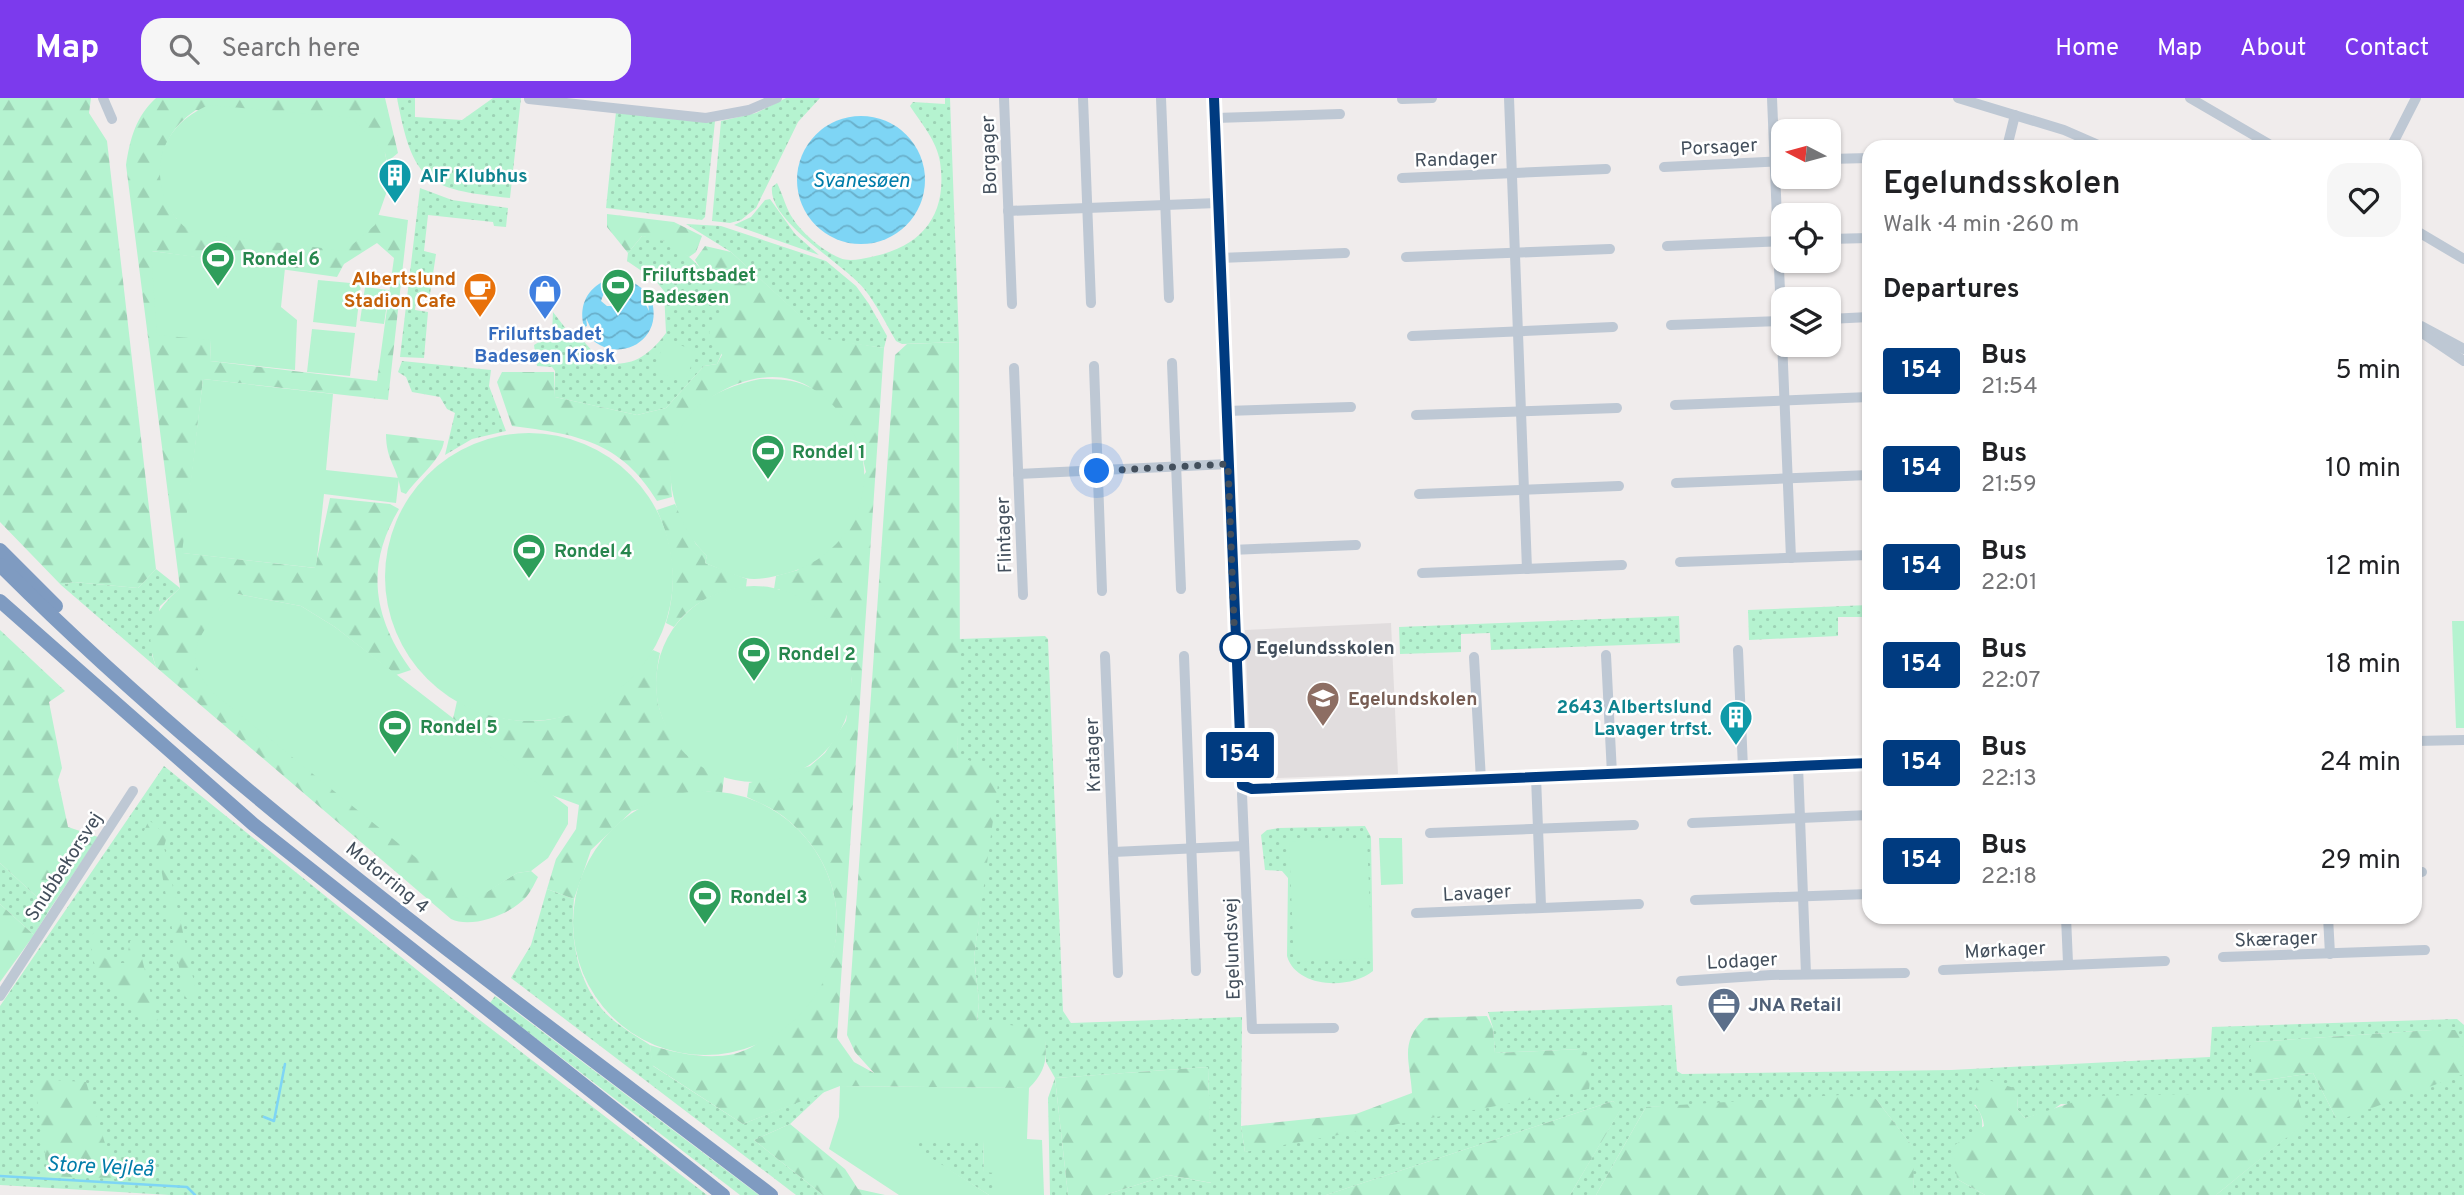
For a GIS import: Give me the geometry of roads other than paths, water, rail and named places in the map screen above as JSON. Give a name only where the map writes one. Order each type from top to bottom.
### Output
[{"type":"highway","points":[[0,550],[108,654],[168,719]]},
{"type":"highway","name":"Motorring 4","points":[[0,565],[168,719],[271,807],[455,955],[771,1195]]},
{"type":"highway","points":[[0,601],[253,824],[723,1195]]},
{"type":"street","points":[[103,98],[112,118]]},
{"type":"street","points":[[529,99],[706,118],[749,110],[777,98]]},
{"type":"street","name":"Borgager","points":[[1004,98],[1012,304]]},
{"type":"street","points":[[1083,98],[1091,303]]},
{"type":"street","points":[[1161,98],[1169,298]]},
{"type":"street","name":"Egelundsvej","points":[[1214,98],[1252,1029],[1334,1028]]},
{"type":"street","points":[[1402,99],[1432,98]]},
{"type":"street","name":"Randager","points":[[1509,98],[1527,569]]},
{"type":"street","name":"Porsager","points":[[1772,98],[1774,119]]},
{"type":"street","points":[[1960,98],[2015,114],[2084,140]]},
{"type":"street","points":[[2190,98],[2262,140]]},
{"type":"street","points":[[2395,140],[2416,98]]},
{"type":"street","points":[[1214,118],[1340,114]]},
{"type":"street","points":[[2009,140],[2015,114]]},
{"type":"street","points":[[1841,159],[1862,158]]},
{"type":"street","name":"Porsager","points":[[1664,167],[1771,161]]},
{"type":"street","name":"Randager","points":[[1402,178],[1606,169]]},
{"type":"street","name":"Borgager","points":[[1008,211],[1217,203]]},
{"type":"street","points":[[2422,234],[2464,259]]},
{"type":"street","points":[[1841,238],[1862,237]]},
{"type":"street","points":[[1667,246],[1771,241]]},
{"type":"street","points":[[1406,257],[1610,249]]},
{"type":"street","points":[[1219,258],[1345,253]]},
{"type":"street","points":[[1841,318],[1862,317]]},
{"type":"street","points":[[1671,325],[1771,321]]},
{"type":"street","points":[[1412,336],[1613,327]]},
{"type":"street","points":[[2422,328],[2464,349]]},
{"type":"street","points":[[2422,330],[2464,361]]},
{"type":"street","name":"Porsager","points":[[1784,357],[1791,558]]},
{"type":"street","points":[[1172,363],[1181,589]]},
{"type":"street","points":[[1094,366],[1102,592]]},
{"type":"street","name":"Flintager","points":[[1014,368],[1023,595]]},
{"type":"street","points":[[1675,405],[1862,397]]},
{"type":"street","points":[[1226,411],[1351,407]]},
{"type":"street","points":[[1416,415],[1617,408]]},
{"type":"street","name":"Flintager","points":[[1018,474],[1228,464]]},
{"type":"street","points":[[1676,483],[1862,475]]},
{"type":"street","points":[[1419,494],[1619,486]]},
{"type":"street","points":[[1231,550],[1356,545]]},
{"type":"street","points":[[1680,562],[1862,555]]},
{"type":"street","points":[[1422,573],[1622,565]]},
{"type":"street","points":[[1738,650],[1743,768]]},
{"type":"street","points":[[1606,655],[1612,774]]},
{"type":"street","name":"Kratager","points":[[1105,656],[1118,973]]},
{"type":"street","points":[[1184,656],[1196,971]]},
{"type":"street","points":[[1474,657],[1481,780]]},
{"type":"street","points":[[2422,741],[2463,740]]},
{"type":"street","points":[[1244,787],[1396,784],[1862,763]]},
{"type":"street","name":"Lodager","points":[[1798,766],[1806,974]]},
{"type":"street","name":"Lavager","points":[[1536,777],[1541,906]]},
{"type":"street","name":"Snubbekorsvej","points":[[0,996],[133,791]]},
{"type":"street","points":[[1692,823],[1862,815]]},
{"type":"street","points":[[1430,833],[1633,825]]},
{"type":"street","points":[[1113,852],[1244,846]]},
{"type":"street","points":[[1695,900],[1862,894]]},
{"type":"street","name":"Lavager","points":[[1416,913],[1639,904]]},
{"type":"street","name":"Mørkager","points":[[2066,924],[2068,963]]},
{"type":"street","name":"Skærager","points":[[2328,924],[2330,954]]},
{"type":"street","name":"Skærager","points":[[2223,957],[2425,950]]},
{"type":"street","name":"Mørkager","points":[[1944,970],[2165,961]]},
{"type":"street","name":"Lodager","points":[[1681,981],[1806,974],[1905,973]]},
{"type":"water","name":"Svanesøen","points":[[861,116],[885,121],[906,135],[920,156],[925,180],[920,204],[906,225],[885,239],[861,244],[837,239],[816,225],[802,204],[797,180],[802,156],[816,135],[837,121]]},
{"type":"water","name":"Friluftsbadet Badesøen","points":[[622,278],[647,292],[641,295],[649,311],[648,303],[652,302],[654,317],[650,330],[642,340],[620,349],[607,348],[595,342],[585,331],[589,329],[594,335],[586,318],[587,326],[584,327],[583,307],[591,291],[602,282],[605,290],[601,301],[607,306],[614,306],[618,294],[608,289],[604,281]]},
{"type":"waterway","points":[[264,1117],[274,1121],[285,1064]]},
{"type":"waterway","name":"Store Vejleå","points":[[0,1176],[187,1187],[195,1195]]},
{"type":"place","name":"AIF Klubhus","points":[[395,205]]},
{"type":"place","name":"Rondel 6","points":[[218,288]]},
{"type":"place","name":"Friluftsbadet Badesøen","points":[[618,315]]},
{"type":"place","name":"Albertslund Stadion Cafe","points":[[480,319]]},
{"type":"place","name":"Friluftsbadet Badesøen Kiosk","points":[[545,321]]},
{"type":"place","name":"Rondel 1","points":[[768,481]]},
{"type":"place","name":"Rondel 4","points":[[529,580]]},
{"type":"place","name":"Egelundsskolen","points":[[1235,647]]},
{"type":"place","name":"Rondel 2","points":[[754,683]]},
{"type":"place","name":"Egelundskolen","points":[[1323,728]]},
{"type":"place","name":"2643 Albertslund Lavager trfst.","points":[[1736,747]]},
{"type":"place","name":"Rondel 5","points":[[395,756]]},
{"type":"place","name":"Rondel 3","points":[[705,926]]},
{"type":"place","name":"JNA Retail","points":[[1724,1034]]}]
